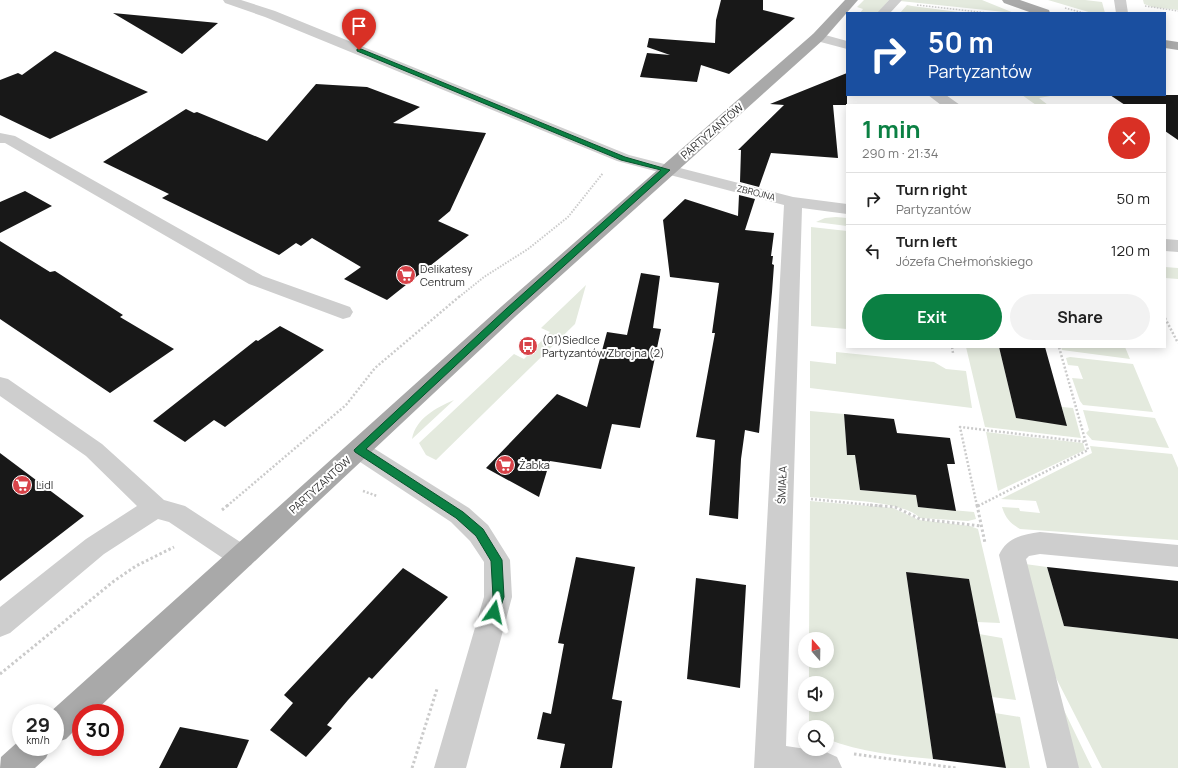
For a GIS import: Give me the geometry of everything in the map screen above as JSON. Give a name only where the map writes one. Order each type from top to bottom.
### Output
[{"type":"main road","name":"PARTYZANTÓW","points":[[64,720],[503,316],[666,170],[818,37],[852,0]]},
{"type":"main road","points":[[1008,0],[1041,12]]},
{"type":"main road","points":[[1166,44],[1178,46]]},
{"type":"main road","points":[[12,768],[25,756]]},
{"type":"street","name":"ZBROJNA","points":[[229,0],[270,14],[623,158],[793,202],[846,209]]},
{"type":"street","points":[[883,12],[896,0]]},
{"type":"street","points":[[1120,0],[1122,12]]},
{"type":"street","points":[[818,37],[846,45]]},
{"type":"street","points":[[936,96],[950,104]]},
{"type":"street","points":[[0,138],[8,139],[256,280],[343,312]]},
{"type":"street","name":"ŚMIAŁA","points":[[770,764],[793,202]]},
{"type":"street","points":[[0,385],[94,450],[156,508],[176,513],[242,557]]},
{"type":"street","points":[[359,450],[460,515],[479,532],[497,560],[498,597],[450,768]]},
{"type":"street","points":[[0,624],[103,542],[134,520],[156,508]]},
{"type":"street","points":[[1063,768],[1012,555],[1022,546],[1040,543],[1178,556]]},
{"type":"street","points":[[770,764],[837,760]]},
{"type":"path","points":[[1140,3],[1154,8],[1178,12]]},
{"type":"path","points":[[910,4],[979,12]]},
{"type":"path","points":[[385,360],[484,277],[528,248],[568,217],[607,170]]},
{"type":"path","points":[[1166,320],[1178,343]]},
{"type":"path","points":[[952,348],[953,353]]},
{"type":"path","points":[[977,506],[1088,450],[1058,348]]},
{"type":"path","points":[[802,498],[895,507],[920,519],[981,526],[960,427],[1086,442]]},
{"type":"path","points":[[363,491],[385,498]]},
{"type":"path","points":[[412,768],[437,687]]},
{"type":"path","points":[[837,760],[956,768]]},
{"type":"shaded area","points":[[864,0],[889,0],[879,12],[861,12],[863,9],[857,7]]},
{"type":"shaded area","points":[[982,0],[1012,12],[1004,12],[900,1]]},
{"type":"shaded area","points":[[1048,0],[1085,0],[1102,2],[1105,12],[1089,12]]},
{"type":"shaded area","points":[[1143,0],[1178,0],[1178,10],[1152,7],[1144,4]]},
{"type":"shaded area","points":[[907,5],[958,12],[901,12]]},
{"type":"shaded area","points":[[1023,96],[1050,96],[1039,98],[1047,104],[1035,104]]},
{"type":"shaded area","points":[[825,218],[846,218],[846,226],[816,222]]},
{"type":"shaded area","points":[[811,227],[846,231],[846,329],[811,326]]},
{"type":"shaded area","points":[[1166,267],[1178,268],[1178,279],[1166,278]]},
{"type":"shaded area","points":[[586,285],[575,324],[436,460],[426,455],[419,443],[514,354],[524,359],[550,332],[541,328]]},
{"type":"shaded area","points":[[966,348],[999,348],[1016,418],[1066,425],[1062,407],[1073,408],[1081,438],[985,427]]},
{"type":"shaded area","points":[[1061,348],[1125,348],[1130,359],[1062,350]]},
{"type":"shaded area","points":[[836,352],[934,362],[946,369],[966,371],[972,408],[810,388],[810,361],[836,364]]},
{"type":"shaded area","points":[[1070,357],[1133,364],[1153,412],[1083,405],[1080,401],[1072,378],[1083,379],[1078,366],[1068,365],[1066,358]]},
{"type":"shaded area","points":[[454,400],[412,439],[414,432],[422,420],[434,410]]},
{"type":"shaded area","points":[[1083,410],[1155,418],[1169,448],[1092,440],[1086,433],[1089,430]]},
{"type":"shaded area","points":[[810,411],[844,414],[847,455],[855,455],[860,490],[916,495],[918,507],[974,512],[976,519],[968,521],[920,518],[911,512],[885,504],[810,497]]},
{"type":"shaded area","points":[[986,432],[1083,443],[1085,450],[998,491]]},
{"type":"shaded area","points":[[1090,446],[1172,454],[1178,468],[1178,540],[1020,529],[1009,520],[1002,507],[1019,508],[1020,511],[1040,513],[1036,501],[1001,499],[1092,453]]},
{"type":"shaded area","points":[[810,501],[893,508],[919,520],[970,526],[978,529],[1000,623],[977,622],[967,579],[906,572],[933,759],[893,755],[853,747],[834,741],[834,720],[809,720],[809,712],[834,712],[834,676],[809,676],[809,668],[834,668],[834,632],[809,632]]},
{"type":"shaded area","points":[[1025,564],[1047,567],[1064,626],[1178,639],[1178,768],[1102,768],[1054,674]]},
{"type":"shaded area","points":[[979,634],[1002,638],[1016,700],[992,697]]},
{"type":"shaded area","points":[[1061,704],[1092,768],[1077,768]]},
{"type":"shaded area","points":[[995,713],[1020,717],[1030,768],[1006,768]]},
{"type":"building","points":[[721,0],[763,0],[763,10],[795,18],[729,74],[701,65],[697,82],[640,77],[647,53],[670,55],[647,47],[649,38],[715,43],[716,20]]},
{"type":"building","points":[[113,13],[218,23],[182,54]]},
{"type":"building","points":[[55,51],[148,92],[50,139],[0,115],[0,80],[18,73],[22,75]]},
{"type":"building","points":[[846,73],[847,104],[833,105],[838,158],[771,153],[759,187],[740,182],[741,150],[738,150],[784,105],[770,104]]},
{"type":"building","points":[[316,84],[367,87],[420,107],[393,123],[486,133],[450,211],[438,221],[469,235],[387,300],[344,279],[361,267],[312,238],[301,246],[296,243],[279,255],[162,198],[169,194],[103,162],[186,109],[194,113],[197,112],[267,141]]},
{"type":"building","points":[[1178,95],[1178,140],[1166,132],[1166,104],[1124,104],[1112,96]]},
{"type":"building","points":[[25,191],[52,206],[0,233],[0,202]]},
{"type":"building","points":[[739,195],[755,199],[745,230],[774,233],[771,256],[773,256],[772,264],[774,265],[759,433],[745,430],[741,459],[738,519],[709,515],[715,440],[696,437],[715,333],[712,333],[719,283],[670,277],[663,220],[685,199],[738,216]]},
{"type":"building","points":[[0,241],[50,272],[55,271],[123,315],[120,317],[174,349],[110,393],[0,319]]},
{"type":"building","points":[[641,273],[660,276],[653,328],[661,329],[640,428],[612,424],[601,469],[550,461],[539,497],[486,468],[557,394],[587,407],[607,332],[627,335]]},
{"type":"building","points":[[280,326],[324,350],[225,427],[214,420],[185,442],[153,421],[256,340],[258,341]]},
{"type":"building","points":[[999,348],[1045,348],[1067,426],[1016,418]]},
{"type":"building","points":[[844,414],[894,419],[897,433],[950,438],[955,464],[947,464],[956,511],[918,507],[916,495],[860,490],[855,455],[847,455]]},
{"type":"building","name":"Lidl","points":[[0,453],[84,516],[0,581]]},
{"type":"building","points":[[576,557],[635,567],[612,699],[622,701],[612,768],[560,768],[565,744],[537,739],[543,712],[551,714],[564,644],[558,643]]},
{"type":"building","points":[[1047,567],[1178,581],[1178,639],[1064,626]]},
{"type":"building","points":[[403,568],[448,597],[372,679],[369,677],[348,700],[327,725],[332,728],[306,757],[270,730],[293,703],[284,695]]},
{"type":"building","points":[[906,572],[969,579],[1006,768],[933,759]]},
{"type":"building","points":[[696,578],[746,585],[740,688],[687,679]]},
{"type":"building","points":[[180,727],[249,740],[237,768],[159,768]]},
{"type":"place","name":"Delikatesy Centrum","points":[[406,275]]},
{"type":"place","name":"(01)Siedlce Partyzantów Zbrojna (2)","points":[[528,346]]},
{"type":"place","name":"Żabka","points":[[505,465]]},
{"type":"place","name":"Lidl","points":[[22,485]]},
{"type":"route","points":[[359,50],[623,158],[666,170],[509,311],[359,450],[460,515],[479,532],[497,560],[498,597],[494,612]]}]
